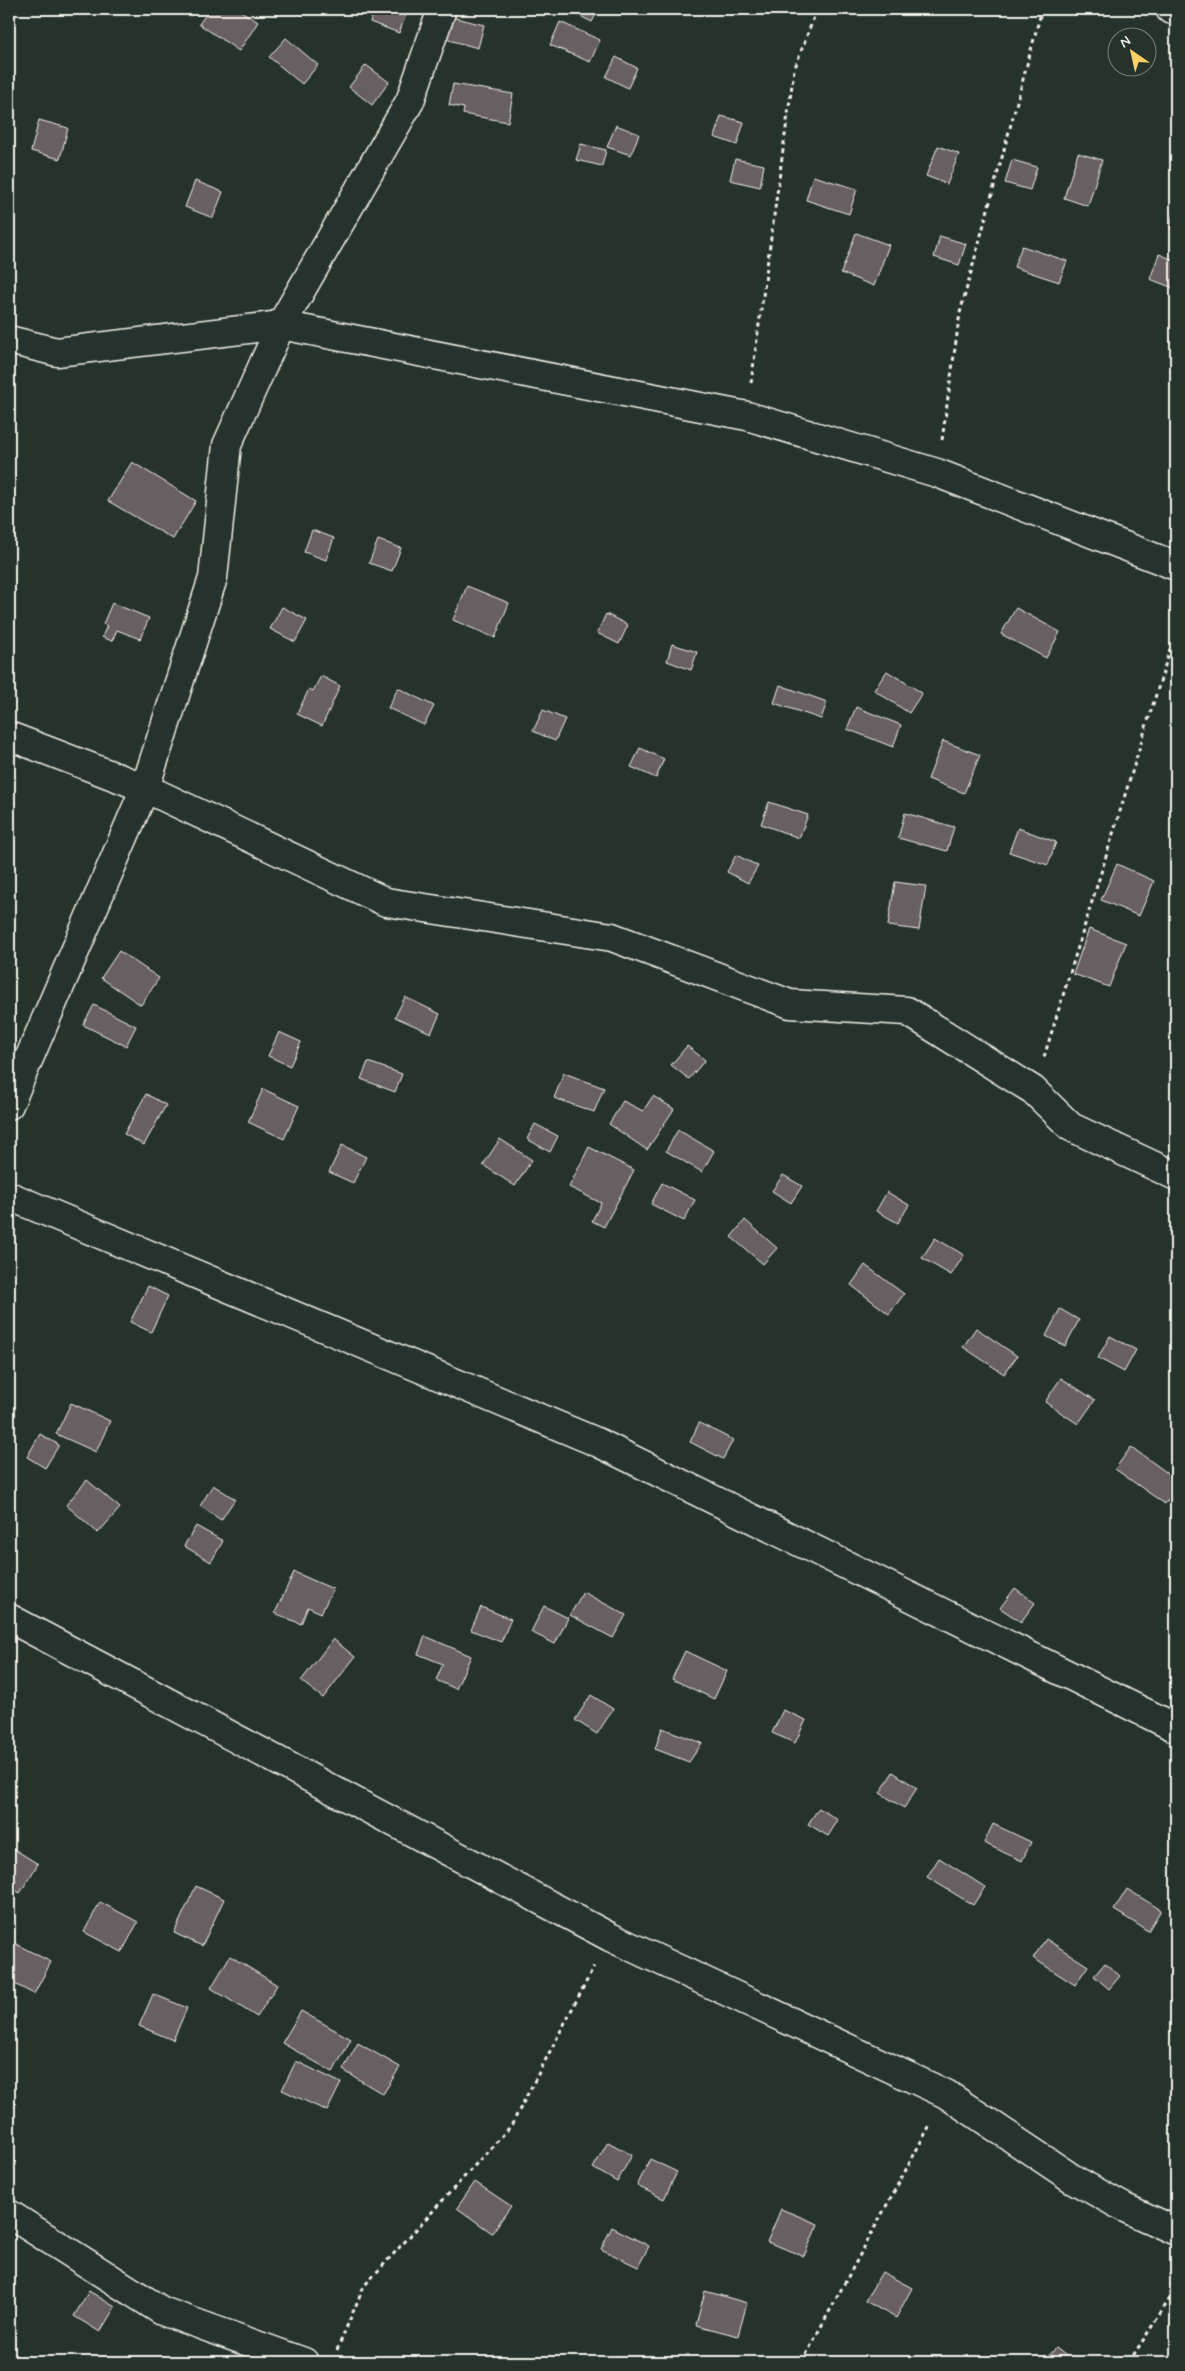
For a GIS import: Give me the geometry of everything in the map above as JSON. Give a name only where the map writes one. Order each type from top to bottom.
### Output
[{"type":"street","points":[[9,1105],[145,788],[213,578],[227,445],[281,325],[410,101],[442,9]]},
{"type":"street","points":[[1170,9],[1176,10]]},
{"type":"street","points":[[9,340],[57,352],[281,325],[746,416],[937,473],[1176,566]]},
{"type":"street","points":[[9,736],[145,788],[386,902],[612,937],[790,1004],[907,1011],[1033,1090],[1071,1127],[1176,1176]]},
{"type":"street","points":[[9,1196],[599,1444],[1176,1728]]},
{"type":"street","points":[[9,1618],[610,1937],[946,2094],[1072,2179],[1125,2208],[1176,2230]]},
{"type":"street","points":[[9,2214],[162,2311],[304,2362]]},
{"type":"path","points":[[746,416],[794,70],[817,9]]},
{"type":"path","points":[[937,473],[960,313],[1042,9]]},
{"type":"path","points":[[1033,1090],[1176,630]]},
{"type":"path","points":[[335,2354],[364,2286],[511,2126],[610,1937]]},
{"type":"path","points":[[802,2362],[842,2291],[946,2094]]},
{"type":"path","points":[[1129,2362],[1176,2289]]},
{"type":"building","points":[[210,9],[238,9],[258,22],[239,51],[199,24]]},
{"type":"building","points":[[375,9],[408,9],[399,33],[370,22]]},
{"type":"building","points":[[571,9],[599,9],[592,22],[570,11]]},
{"type":"building","points":[[444,15],[484,25],[478,48],[438,37]]},
{"type":"building","points":[[560,22],[600,40],[590,62],[550,45]]},
{"type":"building","points":[[286,38],[318,65],[302,84],[269,57]]},
{"type":"building","points":[[616,57],[637,68],[628,88],[606,77]]},
{"type":"building","points":[[366,65],[389,82],[372,105],[349,87]]},
{"type":"building","points":[[453,84],[513,94],[508,122],[463,114],[464,108],[449,105]]},
{"type":"building","points":[[721,116],[744,122],[737,145],[714,137]]},
{"type":"building","points":[[39,120],[68,128],[60,159],[31,151]]},
{"type":"building","points":[[616,125],[639,134],[631,155],[607,147]]},
{"type":"building","points":[[581,144],[606,150],[602,166],[576,160]]},
{"type":"building","points":[[938,146],[959,154],[947,184],[926,176]]},
{"type":"building","points":[[1078,153],[1102,160],[1088,206],[1064,198]]},
{"type":"building","points":[[735,159],[764,165],[760,187],[730,180]]},
{"type":"building","points":[[1012,160],[1037,167],[1030,190],[1005,183]]},
{"type":"building","points":[[813,176],[857,189],[849,214],[806,200]]},
{"type":"building","points":[[195,181],[223,192],[213,218],[185,207]]},
{"type":"building","points":[[1174,208],[1176,208],[1176,229],[1170,228]]},
{"type":"building","points":[[856,233],[889,245],[874,286],[841,273]]},
{"type":"building","points":[[940,236],[966,244],[959,265],[934,257]]},
{"type":"building","points":[[1022,246],[1067,261],[1059,282],[1014,267]]},
{"type":"building","points":[[1159,254],[1176,261],[1176,289],[1150,279]]},
{"type":"building","points":[[132,462],[196,501],[173,539],[108,501]]},
{"type":"building","points":[[312,530],[334,538],[326,560],[304,552]]},
{"type":"building","points":[[378,540],[401,548],[392,571],[369,563]]},
{"type":"building","points":[[467,586],[509,603],[495,638],[453,620]]},
{"type":"building","points":[[112,603],[149,618],[140,639],[117,630],[112,641],[102,637],[107,626],[103,624]]},
{"type":"building","points":[[282,607],[307,620],[295,642],[270,629]]},
{"type":"building","points":[[1016,608],[1060,632],[1046,658],[1001,634]]},
{"type":"building","points":[[606,614],[628,625],[619,644],[597,633]]},
{"type":"building","points":[[672,644],[697,652],[691,670],[667,661]]},
{"type":"building","points":[[887,671],[922,693],[909,713],[874,690]]},
{"type":"building","points":[[321,676],[340,686],[322,726],[297,714],[309,689],[313,691]]},
{"type":"building","points":[[780,685],[827,702],[821,719],[774,703]]},
{"type":"building","points":[[398,688],[434,706],[424,725],[388,708]]},
{"type":"building","points":[[856,707],[901,725],[893,747],[847,729]]},
{"type":"building","points":[[543,710],[565,719],[555,741],[533,731]]},
{"type":"building","points":[[943,741],[980,755],[964,793],[928,779]]},
{"type":"building","points":[[640,748],[664,759],[656,778],[631,767]]},
{"type":"building","points":[[769,802],[808,815],[799,838],[761,824]]},
{"type":"building","points":[[905,813],[954,827],[947,851],[898,838]]},
{"type":"building","points":[[1018,828],[1056,842],[1048,865],[1009,852]]},
{"type":"building","points":[[736,855],[758,866],[748,883],[727,872]]},
{"type":"building","points":[[1117,864],[1154,881],[1139,916],[1101,900]]},
{"type":"building","points":[[895,882],[926,886],[919,930],[888,926]]},
{"type":"building","points":[[1089,929],[1126,943],[1109,987],[1073,974]]},
{"type":"building","points":[[119,951],[159,978],[141,1005],[101,978]]},
{"type":"building","points":[[405,997],[440,1014],[431,1033],[395,1017]]},
{"type":"building","points":[[94,1005],[136,1026],[126,1046],[83,1025]]},
{"type":"building","points":[[279,1032],[301,1042],[290,1066],[268,1056]]},
{"type":"building","points":[[687,1046],[705,1060],[689,1079],[671,1065]]},
{"type":"building","points":[[368,1062],[402,1074],[395,1092],[361,1079]]},
{"type":"building","points":[[564,1073],[604,1088],[594,1112],[554,1098]]},
{"type":"building","points":[[263,1089],[299,1106],[284,1139],[248,1122]]},
{"type":"building","points":[[146,1094],[166,1105],[144,1145],[124,1134]]},
{"type":"building","points":[[653,1096],[674,1109],[647,1150],[609,1124],[623,1101],[643,1111]]},
{"type":"building","points":[[535,1124],[558,1136],[550,1152],[527,1139]]},
{"type":"building","points":[[678,1130],[714,1151],[702,1172],[666,1151]]},
{"type":"building","points":[[500,1139],[532,1160],[515,1186],[483,1165]]},
{"type":"building","points":[[342,1145],[366,1157],[353,1183],[329,1172]]},
{"type":"building","points":[[589,1147],[634,1170],[604,1227],[592,1221],[601,1203],[569,1187]]},
{"type":"building","points":[[783,1175],[802,1186],[791,1203],[772,1191]]},
{"type":"building","points":[[662,1183],[695,1200],[684,1221],[651,1204]]},
{"type":"building","points":[[887,1192],[909,1205],[898,1223],[876,1211]]},
{"type":"building","points":[[745,1220],[777,1248],[763,1264],[731,1237]]},
{"type":"building","points":[[935,1238],[964,1255],[951,1275],[922,1258]]},
{"type":"building","points":[[865,1265],[904,1294],[889,1314],[851,1285]]},
{"type":"building","points":[[148,1286],[168,1296],[151,1332],[130,1322]]},
{"type":"building","points":[[1060,1309],[1079,1320],[1065,1346],[1046,1336]]},
{"type":"building","points":[[976,1328],[1017,1356],[1004,1374],[963,1347]]},
{"type":"building","points":[[1110,1336],[1136,1350],[1124,1372],[1098,1358]]},
{"type":"building","points":[[1061,1378],[1095,1400],[1078,1424],[1045,1402]]},
{"type":"building","points":[[71,1403],[110,1421],[96,1452],[56,1434]]},
{"type":"building","points":[[699,1423],[733,1440],[723,1459],[690,1442]]},
{"type":"building","points":[[40,1434],[59,1445],[45,1468],[27,1457]]},
{"type":"building","points":[[1131,1447],[1176,1479],[1176,1488],[1165,1504],[1115,1469]]},
{"type":"building","points":[[87,1480],[120,1508],[98,1533],[66,1505]]},
{"type":"building","points":[[213,1485],[235,1499],[221,1520],[200,1506]]},
{"type":"building","points":[[196,1526],[223,1541],[211,1562],[184,1546]]},
{"type":"building","points":[[294,1572],[333,1589],[321,1613],[308,1607],[301,1624],[275,1613]]},
{"type":"building","points":[[1015,1588],[1035,1603],[1021,1622],[1000,1608]]},
{"type":"building","points":[[583,1592],[626,1615],[613,1638],[570,1615]]},
{"type":"building","points":[[544,1606],[568,1618],[555,1644],[531,1632]]},
{"type":"building","points":[[481,1607],[511,1619],[501,1642],[471,1630]]},
{"type":"building","points":[[425,1636],[471,1656],[456,1689],[436,1680],[443,1664],[418,1654]]},
{"type":"building","points":[[333,1639],[355,1657],[323,1698],[301,1681]]},
{"type":"building","points":[[685,1651],[727,1671],[714,1699],[672,1679]]},
{"type":"building","points":[[591,1695],[613,1709],[597,1734],[575,1720]]},
{"type":"building","points":[[783,1710],[806,1720],[795,1743],[772,1733]]},
{"type":"building","points":[[662,1728],[702,1743],[689,1762],[655,1749]]},
{"type":"building","points":[[893,1772],[917,1788],[904,1808],[880,1793]]},
{"type":"building","points":[[819,1808],[838,1820],[828,1836],[808,1824]]},
{"type":"building","points":[[993,1824],[1031,1842],[1022,1861],[984,1843]]},
{"type":"building","points":[[9,1846],[38,1864],[20,1893],[9,1886]]},
{"type":"building","points":[[939,1858],[985,1887],[973,1905],[927,1877]]},
{"type":"building","points":[[196,1886],[224,1899],[202,1946],[174,1933]]},
{"type":"building","points":[[1127,1889],[1161,1910],[1148,1931],[1114,1910]]},
{"type":"building","points":[[100,1902],[138,1922],[122,1952],[84,1932]]},
{"type":"building","points":[[1046,1939],[1088,1966],[1075,1985],[1033,1958]]},
{"type":"building","points":[[12,1942],[51,1962],[34,1994],[9,1981],[9,1947]]},
{"type":"building","points":[[230,1956],[277,1985],[257,2017],[211,1988]]},
{"type":"building","points":[[1105,1963],[1120,1976],[1109,1989],[1094,1976]]},
{"type":"building","points":[[153,1994],[187,2008],[173,2040],[139,2026]]},
{"type":"building","points":[[301,2011],[351,2039],[333,2072],[282,2043]]},
{"type":"building","points":[[358,2043],[400,2067],[383,2094],[343,2070]]},
{"type":"building","points":[[296,2061],[341,2083],[327,2111],[282,2090]]},
{"type":"building","points":[[608,2142],[632,2155],[617,2182],[593,2168]]},
{"type":"building","points":[[650,2159],[677,2172],[664,2199],[637,2186]]},
{"type":"building","points":[[475,2182],[511,2206],[492,2233],[457,2208]]},
{"type":"building","points":[[781,2209],[818,2224],[804,2256],[767,2242]]},
{"type":"building","points":[[612,2227],[649,2246],[638,2267],[601,2249]]},
{"type":"building","points":[[882,2272],[912,2288],[896,2318],[865,2301]]},
{"type":"building","points":[[89,2291],[115,2307],[100,2332],[74,2316]]},
{"type":"building","points":[[705,2291],[747,2303],[738,2336],[696,2325]]},
{"type":"building","points":[[1056,2348],[1074,2362],[1054,2362],[1048,2357]]}]
